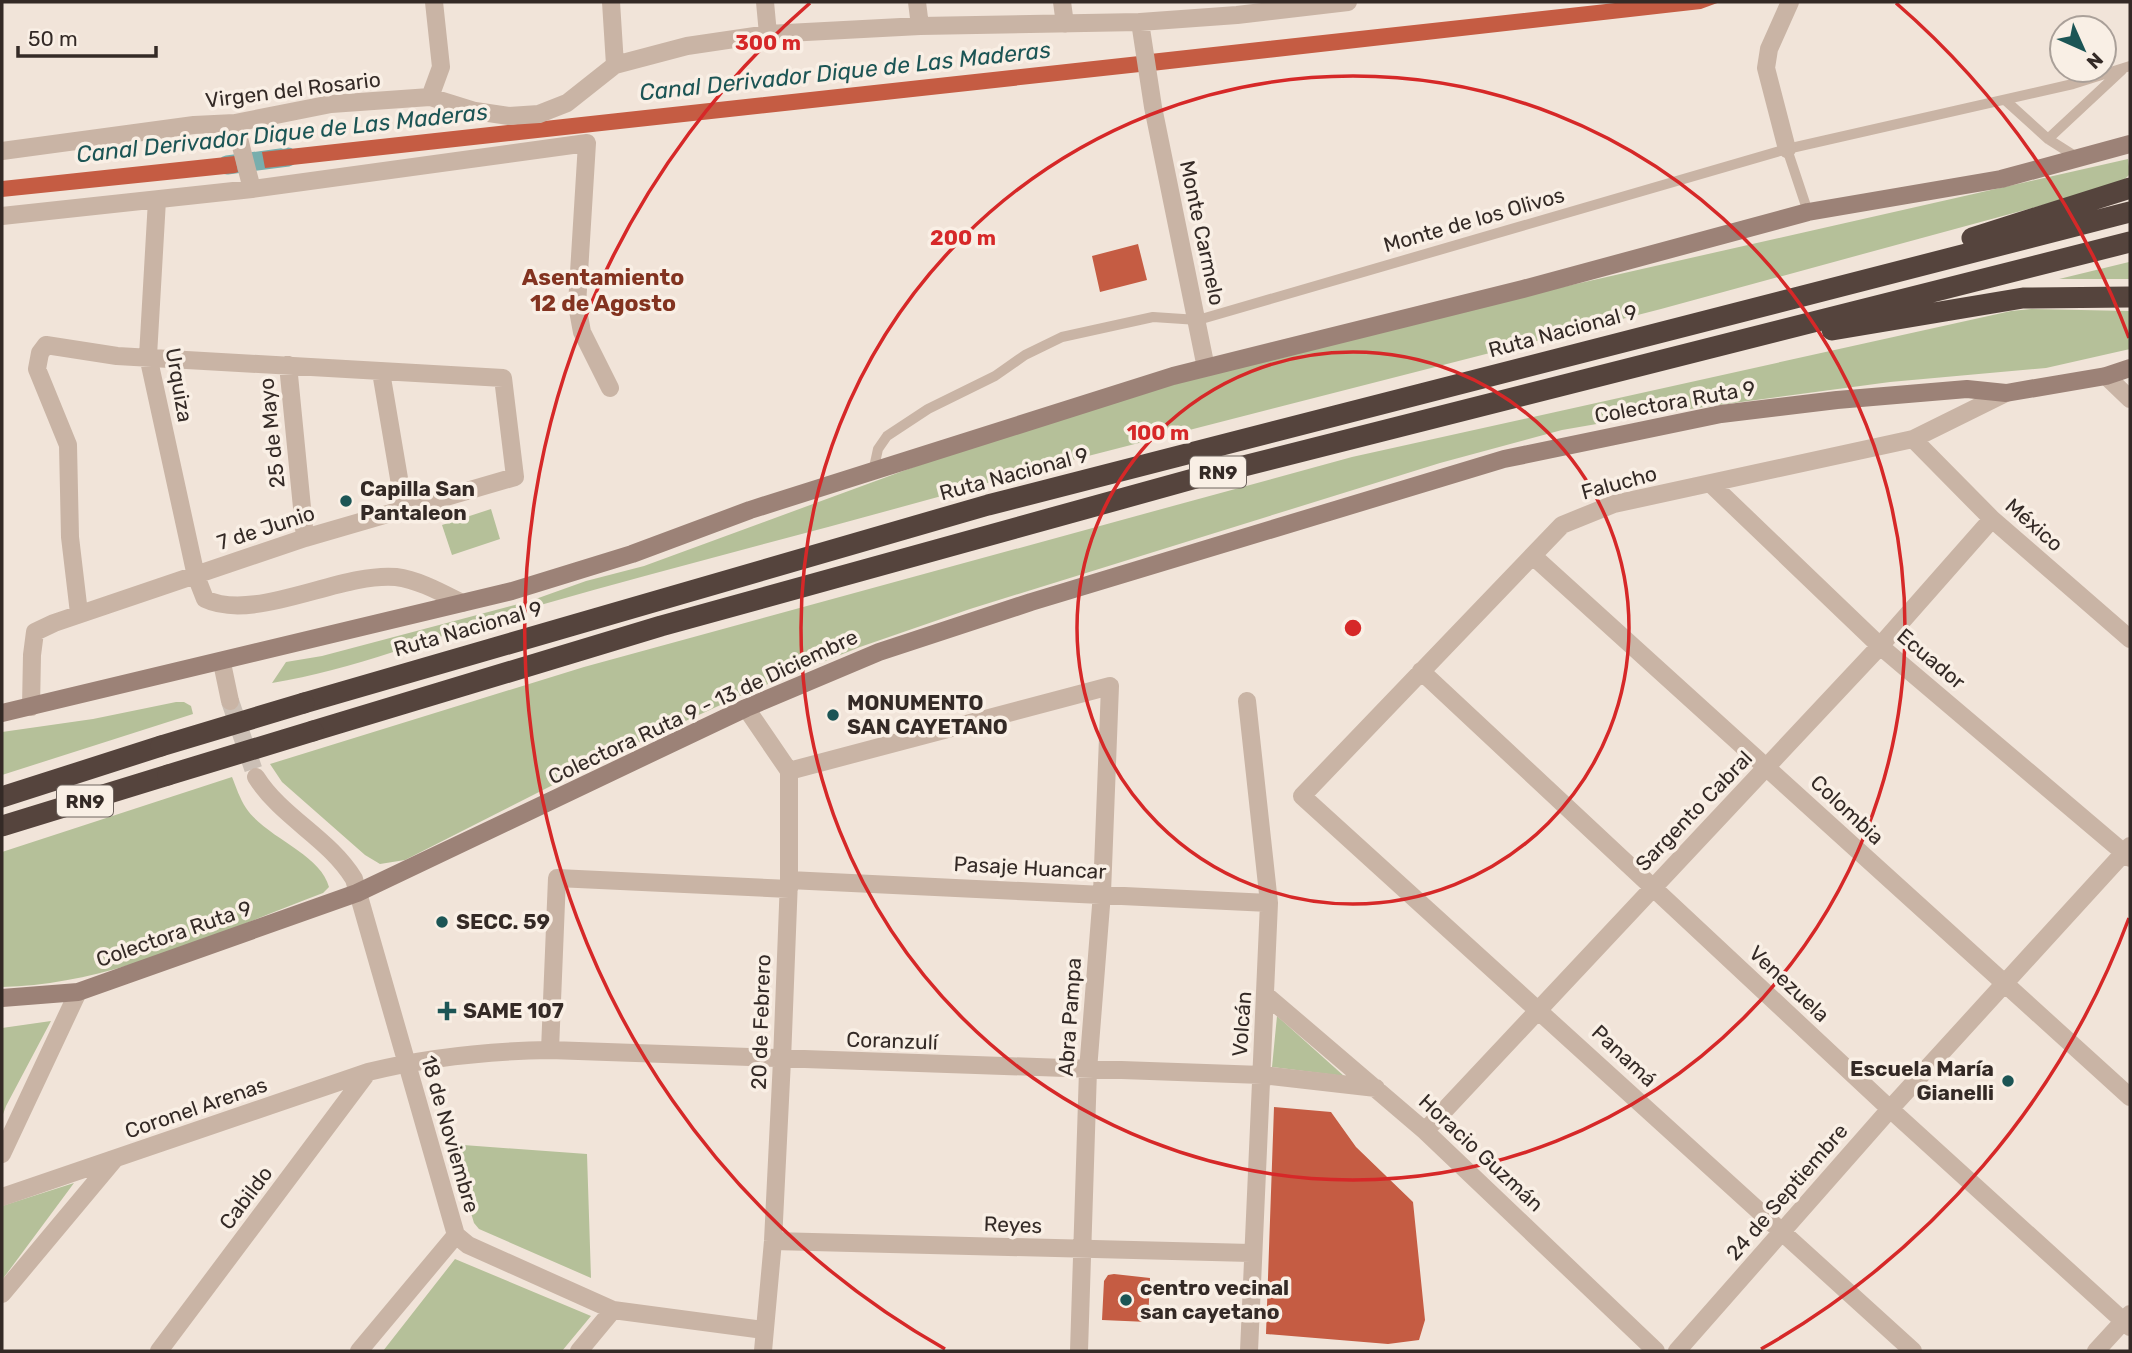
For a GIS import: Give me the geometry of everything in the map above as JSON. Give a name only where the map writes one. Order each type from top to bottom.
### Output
[{"type":"highway","points":[[1662,330],[1722,302],[1964,241],[2130,188]]},
{"type":"highway","name":"Ruta Nacional 9","points":[[2,797],[304,703],[988,505],[2130,212]]},
{"type":"highway","name":"RN9","points":[[2,826],[660,626],[983,535],[1200,477],[2130,242]]},
{"type":"highway","points":[[1695,352],[1770,345],[1822,332],[2023,298],[2130,297]]},
{"type":"street","points":[[430,97],[441,67],[434,2]]},
{"type":"street","points":[[611,2],[615,65],[687,46],[768,34],[920,26],[1140,22],[1236,8],[1348,2]]},
{"type":"street","points":[[765,2],[768,34]]},
{"type":"street","points":[[916,2],[920,26]]},
{"type":"street","points":[[1062,2],[1065,24]]},
{"type":"street","points":[[1787,149],[1766,68],[1769,49],[1790,2]]},
{"type":"street","name":"Monte Carmelo","points":[[1140,22],[1153,107],[1206,368]]},
{"type":"street","name":"Virgen del Rosario","points":[[2,151],[153,130],[235,123],[331,104],[430,97],[475,111],[509,116],[539,114],[567,103],[615,65]]},
{"type":"street","points":[[235,123],[252,188]]},
{"type":"street","points":[[2,216],[157,200],[587,143],[577,305],[582,332],[610,388]]},
{"type":"street","points":[[2,713],[222,663],[512,591],[632,554],[750,510],[1206,368],[1524,289],[1808,212],[2001,179],[2130,144]]},
{"type":"street","name":"Urquiza","points":[[157,200],[148,356],[196,576]]},
{"type":"street","points":[[79,613],[71,537],[68,445],[37,369],[40,353],[46,345],[117,356],[382,372],[404,508]]},
{"type":"street","name":"25 de Mayo","points":[[288,365],[305,538]]},
{"type":"street","name":"Colectora Ruta 9","points":[[1239,541],[1504,460],[1630,432],[1721,415],[1837,400],[1967,389],[2006,393],[2106,376],[2130,368]]},
{"type":"street","name":"7 de Junio","points":[[31,707],[32,655],[36,632],[79,613],[305,538],[515,477],[503,378],[382,372]]},
{"type":"street","points":[[2106,376],[2130,399]]},
{"type":"street","name":"Falucho","points":[[1303,796],[1562,525],[1590,512],[1913,439],[2006,393]]},
{"type":"street","name":"México","points":[[1913,439],[1992,519],[2130,639]]},
{"type":"street","name":"Ecuador","points":[[1711,484],[1880,646],[2128,852]]},
{"type":"street","name":"Sargento Cabral","points":[[1425,1130],[1768,768],[1992,519]]},
{"type":"street","name":"Colectora Ruta 9 - 13 de Diciembre","points":[[357,893],[746,708],[879,652],[1031,602],[1239,541]]},
{"type":"street","name":"Colombia","points":[[1533,556],[2130,1097]]},
{"type":"street","points":[[196,576],[205,599],[219,606],[248,605],[341,584],[396,578],[432,588],[462,603]]},
{"type":"street","points":[[222,663],[230,701]]},
{"type":"street","name":"Venezuela","points":[[1421,671],[1890,1109],[2128,1321]]},
{"type":"street","name":"Abra Pampa","points":[[789,771],[1110,686],[1102,893],[1088,1070],[1079,1351]]},
{"type":"street","name":"Volcán","points":[[1247,701],[1269,903],[1267,996],[1251,1253],[1249,1351]]},
{"type":"street","points":[[746,708],[789,771]]},
{"type":"street","name":"20 de Febrero","points":[[763,1351],[773,1241],[782,1060],[789,884],[789,771]]},
{"type":"street","name":"18 de Noviembre","points":[[256,777],[279,807],[345,864],[357,893],[456,1235],[468,1245],[613,1310],[764,1330]]},
{"type":"street","name":"Panamá","points":[[1303,796],[1913,1351]]},
{"type":"street","name":"24 de Septiembre","points":[[1677,1351],[1890,1109],[2128,852]]},
{"type":"street","name":"Pasaje Huancar","points":[[550,1050],[557,878],[1102,893],[1269,903]]},
{"type":"street","name":"Colectora Ruta 9","points":[[2,998],[78,992],[357,893]]},
{"type":"street","points":[[2,1154],[78,992]]},
{"type":"street","name":"Horacio Guzmán","points":[[1267,996],[1425,1130],[1656,1351]]},
{"type":"street","name":"Coranzulí","points":[[406,1063],[486,1051],[550,1050],[1262,1075],[1376,1088]]},
{"type":"street","name":"Coronel Arenas","points":[[2,1196],[368,1072],[406,1063]]},
{"type":"street","name":"Cabildo","points":[[159,1351],[368,1072]]},
{"type":"street","points":[[2,1294],[114,1160]]},
{"type":"street","points":[[359,1351],[456,1235]]},
{"type":"street","name":"Reyes","points":[[773,1241],[1251,1253]]},
{"type":"street","points":[[579,1351],[613,1310]]},
{"type":"street","points":[[2096,1351],[2128,1321]]},
{"type":"lane","name":"Monte de los Olivos","points":[[872,472],[878,449],[887,436],[928,409],[995,376],[1025,355],[1062,337],[1153,317],[1198,320],[1787,149],[2005,100],[2128,67]]},
{"type":"lane","points":[[2049,139],[2128,67]]},
{"type":"lane","points":[[2005,100],[2049,139],[2081,159]]},
{"type":"lane","points":[[1787,149],[1808,212]]},
{"type":"green space","points":[[2128,159],[2130,174],[2122,182],[2076,196],[1661,309],[1022,473],[537,606],[372,659],[272,683],[286,662],[322,656],[530,601],[586,581],[644,566],[982,442],[1116,399],[1412,321]]},
{"type":"green space","points":[[2129,262],[2130,279],[2059,279]]},
{"type":"green space","points":[[2011,311],[2130,311],[2130,349],[2046,368],[1890,382],[1660,413],[1562,430],[1440,463],[970,609],[860,647],[753,690],[614,754],[405,860],[380,864],[365,855],[282,782],[270,764],[584,667],[1352,457]]},
{"type":"green space","points":[[491,509],[500,539],[452,555],[442,525]]},
{"type":"green space","points":[[176,702],[191,706],[193,714],[2,775],[2,732],[93,719]]},
{"type":"green space","points":[[232,777],[244,804],[255,818],[304,855],[324,875],[329,887],[323,893],[206,939],[125,966],[43,984],[2,987],[2,852]]},
{"type":"green space","points":[[1277,1016],[1344,1076],[1272,1067]]},
{"type":"green space","points":[[51,1021],[6,1106],[2,1117],[2,1028]]},
{"type":"green space","points":[[450,1144],[587,1154],[591,1278],[479,1229],[474,1223]]},
{"type":"green space","points":[[74,1183],[2,1280],[2,1206]]},
{"type":"green space","points":[[455,1259],[591,1316],[562,1351],[383,1351]]},
{"type":"building","points":[[1624,2],[1720,2],[1701,9],[1152,71],[1150,54]]},
{"type":"building","points":[[1139,56],[1140,72],[265,168],[262,152]]},
{"type":"building","points":[[235,156],[238,172],[235,173],[2,197],[2,181]]},
{"type":"building","points":[[1138,244],[1147,280],[1100,292],[1092,256]]},
{"type":"building","points":[[1274,1107],[1331,1112],[1356,1147],[1413,1202],[1425,1320],[1419,1340],[1388,1344],[1266,1334]]},
{"type":"building","name":"centro vecinal san cayetano","points":[[1108,1275],[1150,1278],[1148,1322],[1102,1320],[1104,1281]]},
{"type":"waterway","name":"Canal Derivador Dique de Las Maderas","points":[[227,165],[288,157]]},
{"type":"tunnel","points":[[230,701],[256,777]]},
{"type":"place","name":"Capilla San Pantaleon","points":[[346,501]]},
{"type":"place","name":"MONUMENTO SAN CAYETANO","points":[[833,715]]},
{"type":"place","name":"SECC. 59","points":[[442,922]]},
{"type":"place","name":"SAME 107","points":[[447,1011]]},
{"type":"place","name":"Escuela María Gianelli","points":[[2008,1081]]},
{"type":"place","name":"centro vecinal san cayetano","points":[[1126,1300]]},
{"type":"district","name":"Asentamiento 12 de Agosto","points":[[603,290]]}]
